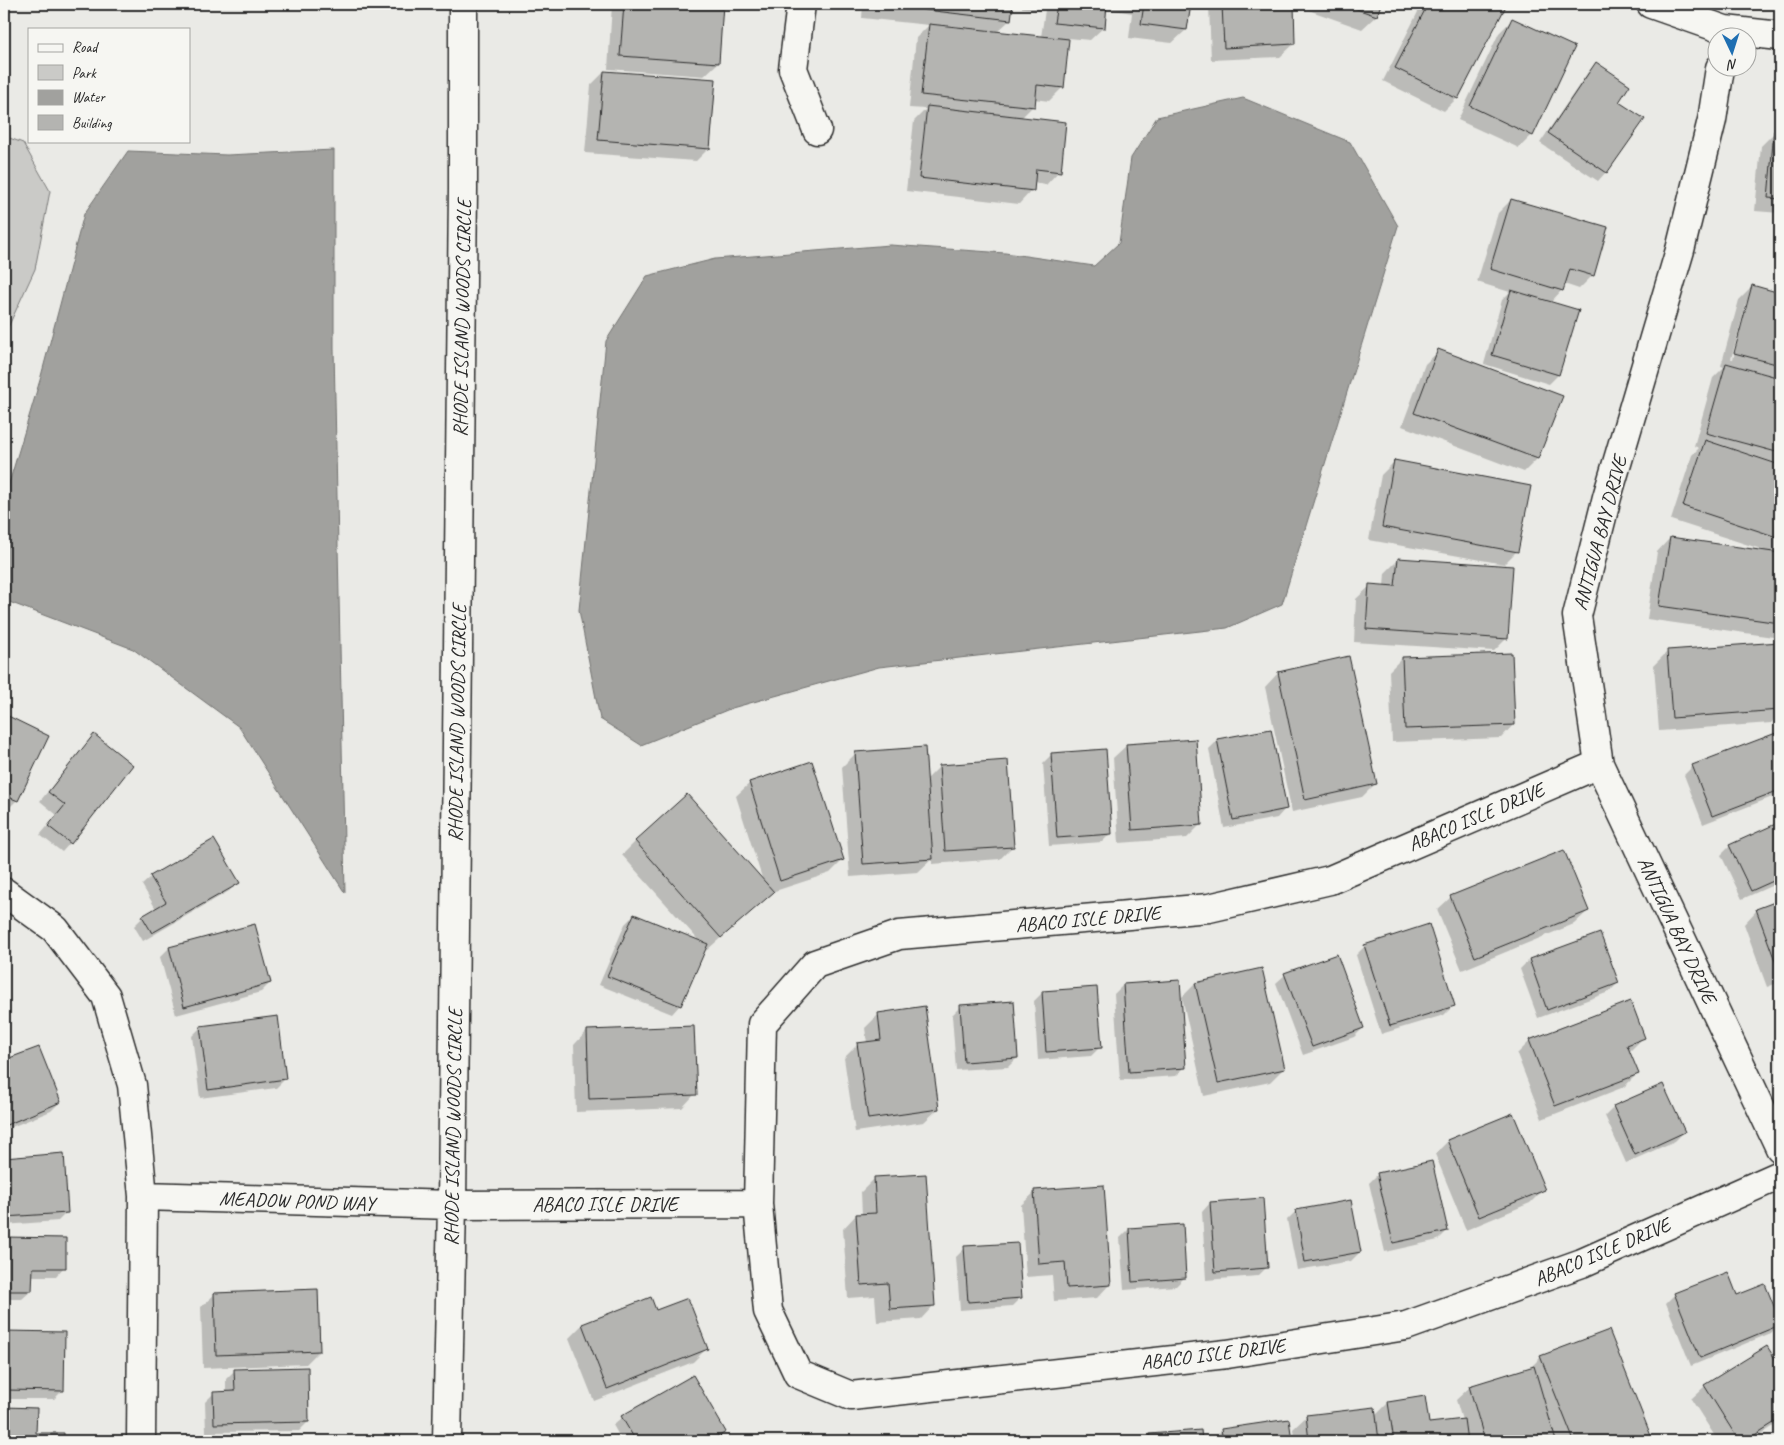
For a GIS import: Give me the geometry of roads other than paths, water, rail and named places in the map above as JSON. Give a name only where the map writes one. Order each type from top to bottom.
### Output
[{"type":"street","name":"RHODE ISLAND WOODS CIRCLE","points":[[447,1441],[452,1205],[464,189],[463,4]]},
{"type":"street","points":[[801,4],[793,69],[817,130]]},
{"type":"street","points":[[1651,4],[1709,28]]},
{"type":"street","points":[[1756,35],[1780,36]]},
{"type":"street","name":"ANTIGUA BAY DRIVE","points":[[1718,78],[1712,120],[1680,250],[1607,497],[1577,616],[1598,764],[1780,1148]]},
{"type":"street","name":"ABACO ISLE DRIVE","points":[[1598,764],[1330,880],[1209,908],[899,935],[815,964],[762,1024],[758,1204],[768,1311],[798,1374],[851,1396],[1227,1354],[1406,1326],[1582,1264],[1780,1174]]},
{"type":"street","points":[[4,892],[55,929],[106,996],[132,1085],[143,1196],[141,1441]]},
{"type":"street","name":"MEADOW POND WAY","points":[[143,1196],[452,1205]]},
{"type":"street","name":"ABACO ISLE DRIVE","points":[[452,1205],[758,1204]]},
{"type":"water","points":[[1243,98],[1350,142],[1398,226],[1282,604],[1227,628],[879,667],[732,708],[641,745],[600,719],[579,610],[606,341],[647,276],[715,259],[890,245],[1005,253],[1094,266],[1119,243],[1131,158],[1157,117]]},
{"type":"water","points":[[334,150],[334,349],[345,893],[239,727],[133,649],[4,600],[4,500],[40,380],[84,214],[128,151],[227,155]]}]
